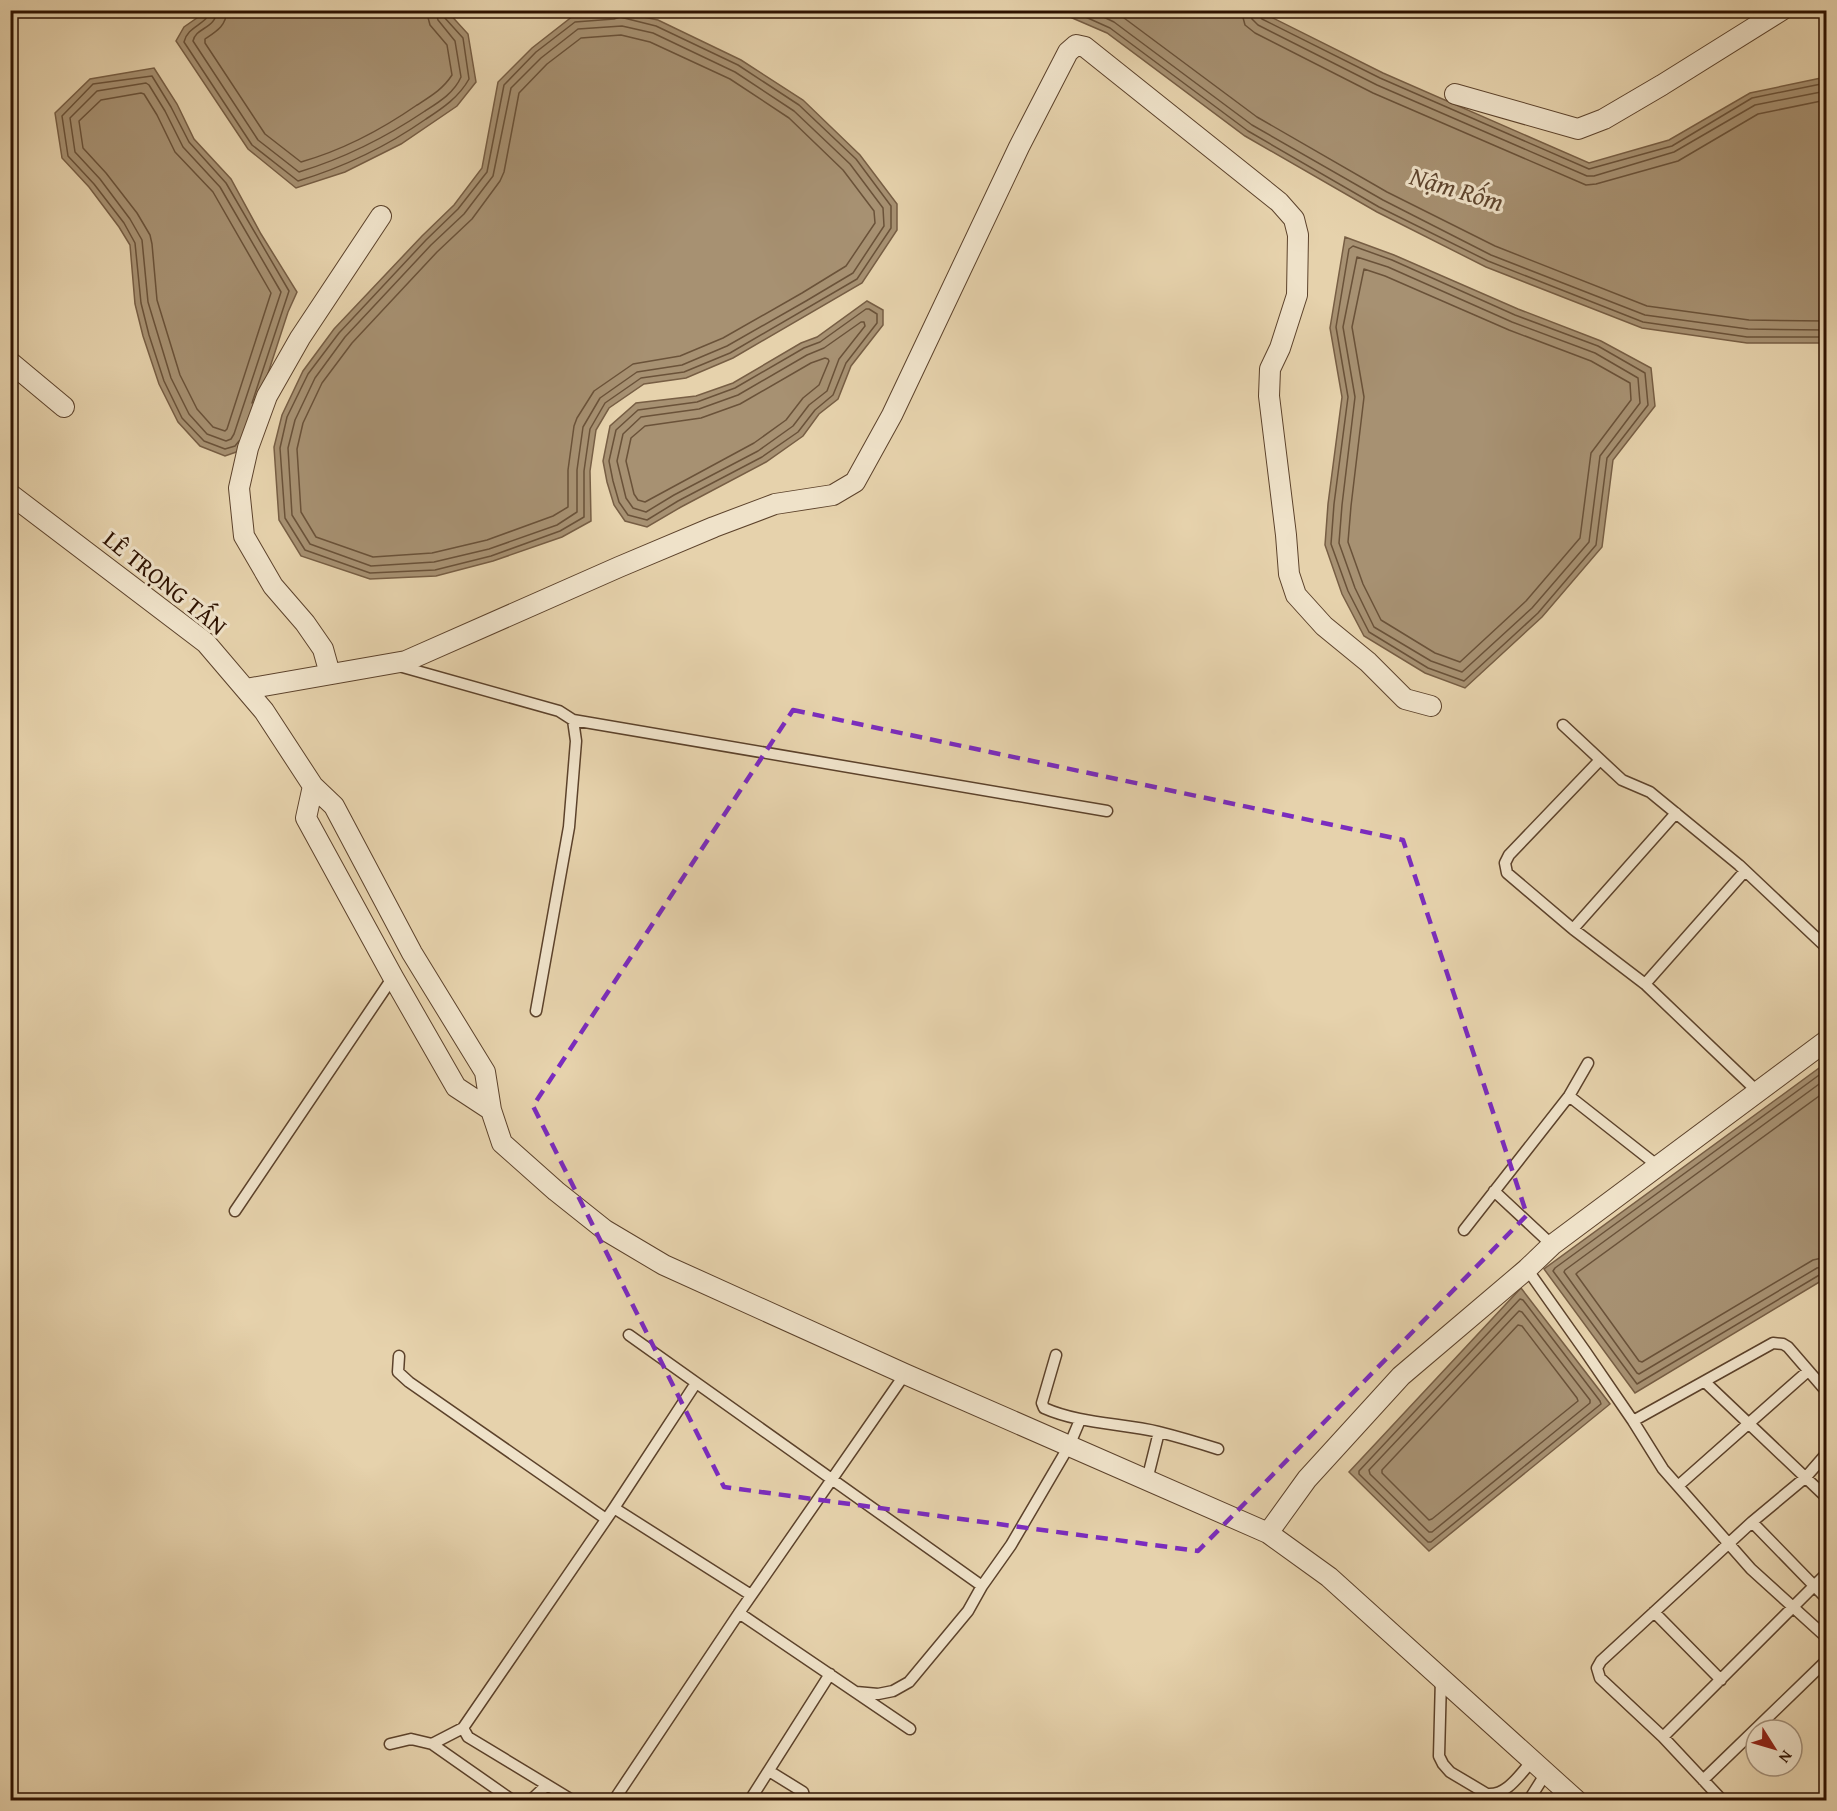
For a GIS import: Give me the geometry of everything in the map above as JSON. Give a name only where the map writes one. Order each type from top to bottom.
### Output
[{"type":"street","points":[[1455,94],[1578,129],[1624,108],[1782,10]]},
{"type":"street","points":[[246,689],[406,661],[714,527],[774,504],[833,495],[855,482],[892,415],[1019,147],[1068,52],[1076,45],[1085,46],[1279,202],[1294,219],[1298,235],[1297,295],[1280,348],[1270,369],[1269,396],[1289,574],[1296,596],[1324,626],[1368,662],[1405,699],[1431,706]]},
{"type":"street","points":[[330,674],[323,649],[305,623],[273,586],[244,536],[239,488],[248,448],[267,396],[300,338],[381,216]]},
{"type":"street","points":[[10,362],[64,407]]},
{"type":"street","name":"LÊ TRỌNG TẤN","points":[[10,494],[206,643],[264,711],[313,786],[334,806],[412,953],[485,1072],[491,1110],[502,1143],[556,1191],[604,1230],[664,1265],[905,1374],[1268,1533],[1329,1577],[1576,1800]]},
{"type":"street","points":[[313,786],[306,818],[393,977],[456,1087],[491,1110]]},
{"type":"street","points":[[1268,1533],[1307,1479],[1401,1376],[1552,1245],[1827,1041]]},
{"type":"lane","points":[[392,664],[559,711],[573,720],[1107,811]]},
{"type":"lane","points":[[536,1011],[569,827],[576,741],[573,720]]},
{"type":"lane","points":[[1563,725],[1622,780],[1650,792],[1745,871],[1827,947]]},
{"type":"lane","points":[[1600,760],[1509,855],[1505,863],[1507,873],[1573,929],[1645,984],[1758,1092]]},
{"type":"lane","points":[[1573,929],[1676,813]]},
{"type":"lane","points":[[1645,984],[1745,871]]},
{"type":"lane","points":[[235,1211],[393,977]]},
{"type":"lane","points":[[1464,1230],[1569,1096],[1588,1064]]},
{"type":"lane","points":[[1569,1096],[1658,1166]]},
{"type":"lane","points":[[1494,1191],[1552,1245]]},
{"type":"lane","points":[[1527,1269],[1633,1421],[1663,1469],[1751,1569],[1827,1637]]},
{"type":"lane","points":[[629,1335],[982,1587]]},
{"type":"lane","points":[[1633,1421],[1773,1343],[1788,1347],[1827,1391]]},
{"type":"lane","points":[[1056,1355],[1042,1403],[1044,1408],[1080,1420],[1159,1432],[1218,1449]]},
{"type":"lane","points":[[399,1356],[398,1372],[409,1382],[606,1519]]},
{"type":"lane","points":[[1678,1486],[1808,1371]]},
{"type":"lane","points":[[614,1800],[751,1595],[905,1374]]},
{"type":"lane","points":[[1705,1382],[1827,1497]]},
{"type":"lane","points":[[432,1744],[463,1728],[614,1508],[696,1383]]},
{"type":"lane","points":[[856,1692],[878,1694],[893,1691],[909,1682],[968,1611],[1011,1545],[1069,1446],[1080,1420]]},
{"type":"lane","points":[[1147,1480],[1159,1432]]},
{"type":"lane","points":[[1722,1800],[1663,1737],[1600,1678],[1597,1668],[1601,1661],[1752,1522],[1806,1477],[1827,1454]]},
{"type":"lane","points":[[614,1508],[751,1595]]},
{"type":"lane","points":[[1752,1522],[1827,1598]]},
{"type":"lane","points":[[1663,1737],[1827,1574]]},
{"type":"lane","points":[[1654,1612],[1721,1680]]},
{"type":"lane","points":[[739,1613],[910,1728]]},
{"type":"lane","points":[[1703,1780],[1827,1661]]},
{"type":"lane","points":[[750,1800],[830,1674]]},
{"type":"lane","points":[[1441,1678],[1438,1752],[1443,1764],[1450,1772],[1493,1795],[1505,1790],[1539,1767]]},
{"type":"lane","points":[[463,1728],[468,1737],[569,1800]]},
{"type":"lane","points":[[390,1744],[411,1739],[432,1744],[512,1800]]},
{"type":"lane","points":[[1529,1800],[1539,1767]]},
{"type":"lane","points":[[769,1771],[803,1792],[805,1800]]},
{"type":"lane","points":[[531,1800],[547,1785]]},
{"type":"highlighted area","points":[[793,710],[1403,840],[1527,1215],[1198,1551],[724,1487],[533,1106]]},
{"type":"water","points":[[207,11],[447,11],[468,34],[476,82],[457,106],[401,144],[345,172],[296,188],[248,149],[176,41],[184,27]]},
{"type":"water","name":"Nậm Rốm","points":[[1056,11],[1259,11],[1383,73],[1589,163],[1669,140],[1750,93],[1826,77],[1826,343],[1747,343],[1642,328],[1486,267],[1377,212],[1245,136],[1107,33]]},
{"type":"water","points":[[624,13],[658,20],[741,60],[803,100],[860,155],[897,204],[897,230],[862,283],[733,358],[686,378],[644,384],[609,408],[596,430],[590,471],[591,521],[562,537],[493,561],[436,576],[370,579],[301,556],[279,520],[274,447],[282,415],[303,371],[334,329],[454,205],[482,168],[498,82],[532,48],[573,16]]},
{"type":"water","points":[[154,68],[177,104],[194,139],[231,179],[261,234],[297,292],[288,312],[246,441],[239,451],[225,456],[200,446],[178,422],[159,384],[143,336],[135,304],[130,245],[89,187],[62,158],[55,113],[90,79]]},
{"type":"water","points":[[1345,237],[1601,341],[1651,368],[1655,406],[1613,460],[1602,547],[1542,617],[1465,688],[1425,673],[1364,636],[1342,594],[1325,545],[1342,397],[1330,328]]},
{"type":"water","points":[[867,301],[883,310],[883,325],[851,366],[838,399],[819,414],[803,436],[766,462],[647,527],[625,521],[614,505],[603,461],[610,426],[636,403],[696,396],[733,383],[801,343],[817,337]]},
{"type":"water","points":[[1826,1063],[1826,1278],[1635,1393],[1544,1269]]},
{"type":"water","points":[[1521,1288],[1610,1404],[1429,1551],[1349,1472]]}]
